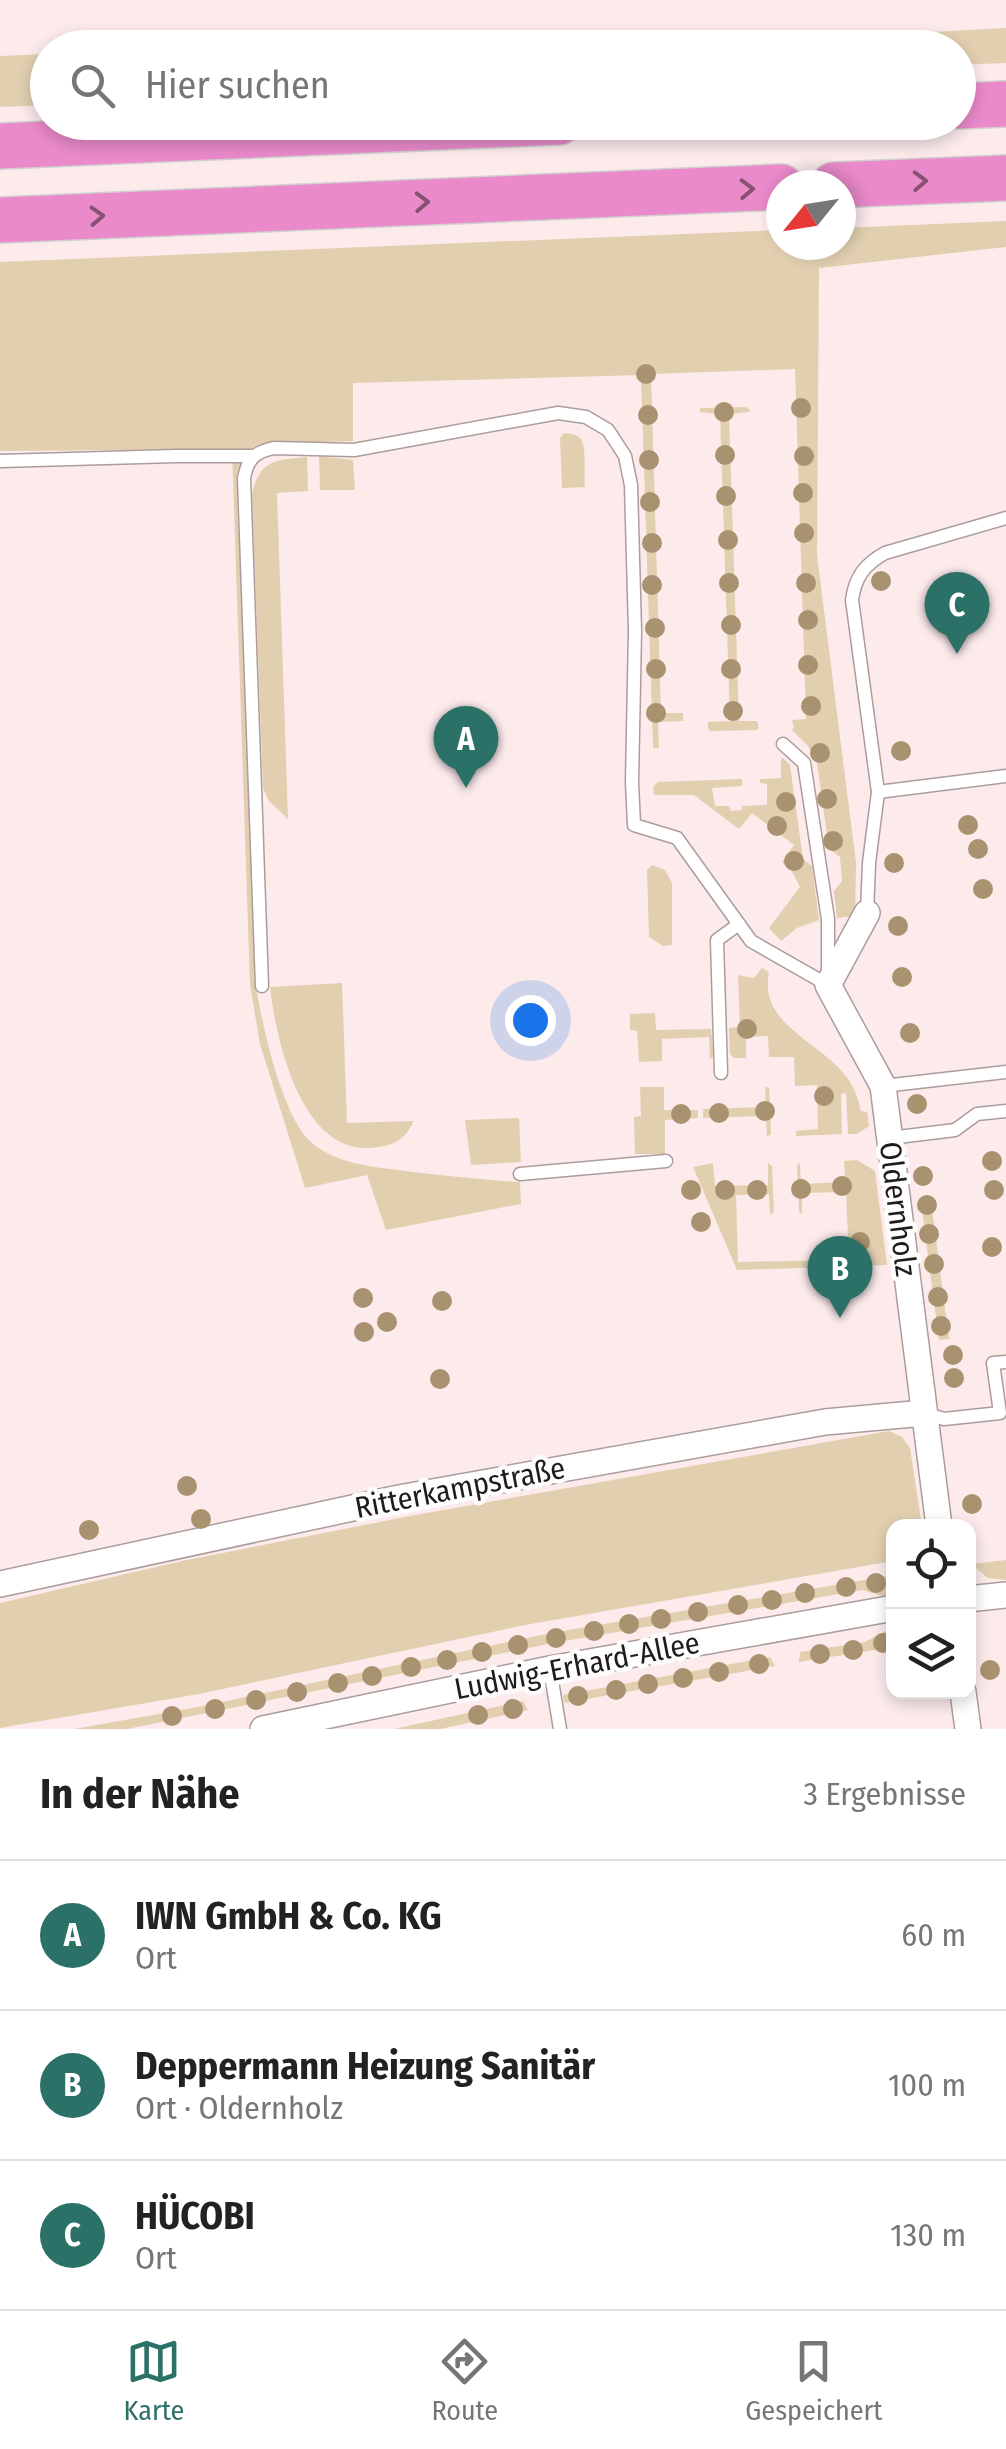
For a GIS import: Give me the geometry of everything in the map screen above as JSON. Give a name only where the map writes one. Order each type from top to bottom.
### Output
[{"type":"highway","points":[[976,105],[1006,104]]},
{"type":"highway","points":[[0,146],[140,140]]},
{"type":"highway","points":[[856,184],[1006,178]]},
{"type":"highway","points":[[0,220],[766,188]]},
{"type":"street","points":[[828,984],[867,913]]},
{"type":"street","name":"Oldernholz","points":[[828,984],[882,1086],[938,1519]]},
{"type":"street","name":"Ritterkampstraße","points":[[0,1584],[400,1498],[825,1422],[924,1413]]},
{"type":"street","points":[[976,1598],[1006,1595]]},
{"type":"street","name":"Ludwig-Erhard-Allee","points":[[262,1729],[550,1669],[888,1609]]},
{"type":"street","points":[[964,1699],[968,1729]]},
{"type":"lane","points":[[0,461],[252,456],[274,448],[354,450],[558,413],[586,417],[608,430],[624,456],[631,486],[634,825],[676,838],[752,941],[828,984],[828,919],[804,763],[783,744]]},
{"type":"lane","points":[[252,456],[244,478],[262,986]]},
{"type":"lane","points":[[867,913],[878,792],[852,600],[854,585],[872,560],[886,553],[1006,518]]},
{"type":"lane","points":[[878,792],[1006,776]]},
{"type":"lane","points":[[721,1073],[717,940],[739,924]]},
{"type":"lane","points":[[882,1086],[1006,1072]]},
{"type":"lane","points":[[890,1138],[955,1130],[977,1114],[1006,1111]]},
{"type":"lane","points":[[520,1174],[666,1161]]},
{"type":"lane","points":[[924,1413],[944,1419],[1000,1413],[993,1363],[1006,1362]]},
{"type":"lane","points":[[550,1669],[560,1729]]},
{"type":"shaded area","points":[[1006,28],[1006,63],[976,64],[976,30],[969,30]]},
{"type":"shaded area","points":[[30,55],[30,106],[0,107],[0,56]]},
{"type":"shaded area","points":[[1006,221],[1006,247],[819,268],[817,555],[856,863],[855,916],[837,918],[834,891],[842,881],[840,857],[829,849],[817,763],[808,746],[792,730],[792,720],[806,719],[795,369],[651,374],[661,713],[683,713],[683,721],[658,722],[659,748],[653,748],[641,375],[353,383],[353,441],[259,444],[243,458],[239,478],[256,986],[268,1046],[283,1092],[301,1131],[335,1157],[386,1169],[520,1182],[521,1204],[386,1230],[367,1175],[305,1188],[260,1044],[250,985],[232,449],[0,451],[0,262],[766,231],[766,260],[856,260],[856,227]]},
{"type":"shaded area","points":[[746,407],[749,412],[729,414],[739,721],[757,721],[759,728],[711,731],[708,722],[730,721],[720,414],[699,412],[701,408]]},
{"type":"shaded area","points":[[564,433],[576,435],[582,442],[585,487],[562,488],[560,438]]},
{"type":"shaded area","points":[[319,456],[353,460],[355,490],[320,490]]},
{"type":"shaded area","points":[[307,457],[308,491],[277,493],[288,819],[269,801],[263,788],[252,494],[264,468],[286,459]]},
{"type":"shaded area","points":[[783,758],[790,765],[803,859],[812,866],[819,920],[797,928],[781,941],[769,928],[800,887],[782,862],[794,845],[752,813],[739,829],[694,795],[654,795],[653,787],[658,782],[742,779],[742,786],[712,788],[715,806],[729,806],[731,811],[742,810],[742,806],[767,805],[767,784],[760,783],[760,779],[781,778]]},
{"type":"shaded area","points":[[652,865],[665,870],[672,883],[672,945],[663,946],[649,937],[647,870]]},
{"type":"shaded area","points":[[762,968],[769,972],[768,990],[782,1019],[834,1063],[851,1083],[861,1111],[867,1112],[869,1126],[857,1134],[848,1134],[846,1093],[841,1094],[842,1134],[796,1136],[796,1131],[818,1129],[817,1085],[795,1086],[794,1057],[769,1057],[768,1036],[746,1037],[746,1058],[730,1054],[729,1028],[740,1027],[738,975],[754,978]]},
{"type":"shaded area","points":[[342,983],[347,1123],[414,1121],[402,1138],[386,1146],[347,1145],[327,1132],[296,1089],[278,1035],[270,987]]},
{"type":"shaded area","points":[[655,1013],[656,1030],[711,1029],[714,1056],[710,1059],[709,1037],[662,1039],[662,1061],[639,1062],[637,1031],[630,1030],[630,1014]]},
{"type":"shaded area","points":[[765,1086],[769,1088],[771,1134],[767,1137],[766,1116],[703,1118],[703,1109],[766,1107]]},
{"type":"shaded area","points":[[640,1087],[664,1087],[664,1110],[698,1110],[698,1118],[665,1120],[665,1154],[635,1154],[634,1117],[641,1116]]},
{"type":"shaded area","points":[[519,1118],[521,1162],[471,1165],[465,1120]]},
{"type":"shaded area","points":[[857,1160],[875,1171],[887,1265],[737,1270],[693,1167],[713,1163],[715,1186],[768,1185],[768,1163],[772,1166],[774,1212],[770,1215],[769,1194],[736,1195],[738,1262],[849,1260],[846,1192],[802,1193],[802,1214],[797,1166],[800,1163],[801,1184],[845,1182],[844,1161]]},
{"type":"shaded area","points":[[931,1201],[949,1339],[939,1340],[921,1202]]},
{"type":"shaded area","points":[[889,1431],[902,1437],[910,1448],[921,1519],[886,1519],[886,1562],[525,1625],[199,1694],[0,1728],[0,1603],[182,1561],[410,1516]]},
{"type":"shaded area","points":[[1006,1560],[1006,1580],[988,1578],[976,1563]]},
{"type":"shaded area","points":[[886,1576],[886,1597],[862,1590],[553,1643],[127,1729],[74,1729],[198,1707],[551,1633]]},
{"type":"shaded area","points":[[886,1631],[886,1648],[799,1662],[800,1652],[865,1642]]},
{"type":"shaded area","points":[[770,1657],[775,1666],[564,1703],[563,1695]]},
{"type":"shaded area","points":[[523,1701],[528,1710],[440,1729],[394,1729]]},
{"type":"place","name":"HÜCOBI","points":[[957,654]]},
{"type":"place","name":"IWN GmbH & Co. KG","points":[[466,788]]},
{"type":"place","name":"Deppermann Heizung Sanitär","points":[[840,1318]]}]
